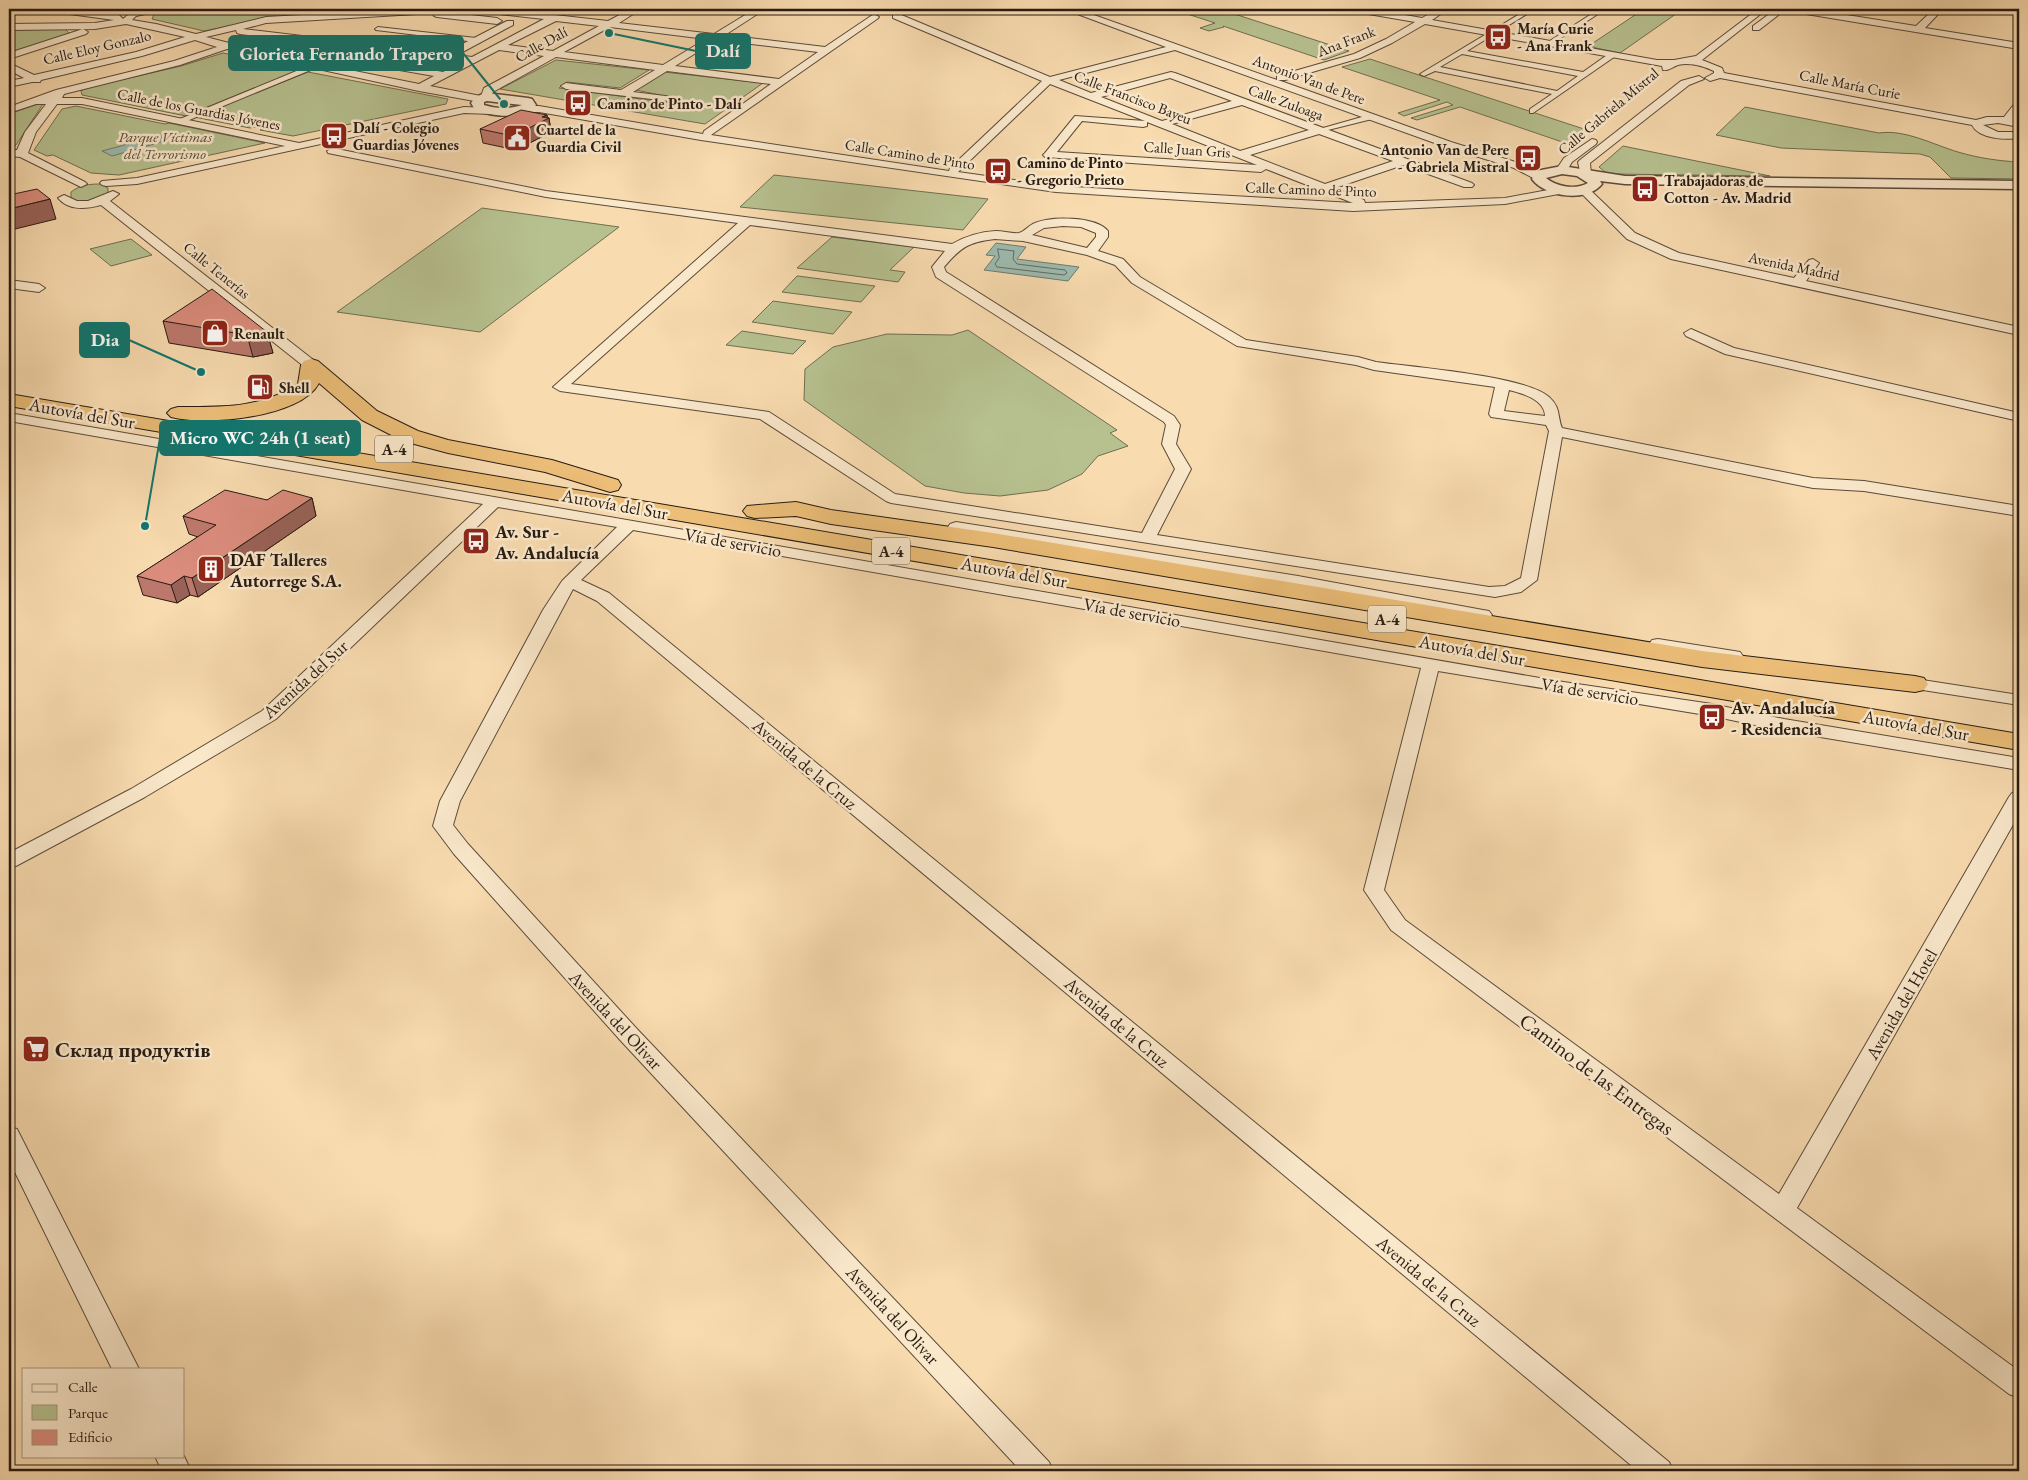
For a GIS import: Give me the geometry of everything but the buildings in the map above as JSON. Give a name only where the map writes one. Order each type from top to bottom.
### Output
[{"type":"highway","points":[[178,412],[234,413],[270,406],[306,388],[310,378],[311,365]]},
{"type":"highway","points":[[311,365],[364,411],[408,435],[460,450],[543,465],[610,485]]},
{"type":"highway","name":"Autovía del Sur","points":[[9,384],[2019,723]]},
{"type":"highway","name":"Autovía del Sur","points":[[9,400],[2019,742]]},
{"type":"highway","points":[[796,510],[831,517],[993,540],[1702,659],[1793,672],[1916,684]]},
{"type":"highway","points":[[755,511],[833,511],[956,527]]},
{"type":"street","points":[[9,11],[13,9]]},
{"type":"street","points":[[56,9],[118,17],[122,23]]},
{"type":"street","points":[[102,14],[116,9]]},
{"type":"street","points":[[9,56],[92,29],[122,23],[134,14],[156,9]]},
{"type":"street","name":"Calle Eloy Gonzalo","points":[[9,84],[139,54],[192,38],[266,20],[327,12],[453,9]]},
{"type":"street","points":[[481,9],[826,50]]},
{"type":"street","name":"Calle Dalí","points":[[464,110],[479,98],[637,9]]},
{"type":"street","points":[[622,94],[761,9]]},
{"type":"street","points":[[708,133],[826,50],[885,17],[905,13],[906,9]]},
{"type":"street","name":"Antonio Van de Pere","points":[[1069,9],[1369,117],[1518,166],[1540,180]]},
{"type":"street","name":"Antonio Van de Pere","points":[[1088,9],[1456,141],[1559,170]]},
{"type":"street","points":[[1357,9],[1657,63],[1672,72],[1699,79],[1719,75],[1719,70],[1711,66],[1689,62]]},
{"type":"street","name":"Ana Frank","points":[[1281,78],[1358,55],[1389,41],[1444,9]]},
{"type":"street","points":[[1424,74],[1532,9]]},
{"type":"street","points":[[1672,72],[1699,58],[1763,9]]},
{"type":"street","points":[[1746,36],[1781,9]]},
{"type":"street","points":[[1794,9],[2019,46]]},
{"type":"street","points":[[1918,29],[1938,9]]},
{"type":"street","points":[[433,10],[436,14],[539,26]]},
{"type":"street","name":"Calle Francisco Bayeu","points":[[861,12],[885,17],[1092,96],[1360,202]]},
{"type":"street","points":[[1548,44],[1595,14]]},
{"type":"street","points":[[419,88],[554,18]]},
{"type":"street","points":[[9,27],[95,26],[122,23],[152,27],[336,72],[479,98],[498,97],[526,106]]},
{"type":"street","points":[[447,56],[510,23]]},
{"type":"street","points":[[228,29],[474,60]]},
{"type":"street","points":[[378,29],[476,40]]},
{"type":"street","points":[[9,110],[177,63],[225,46]]},
{"type":"street","points":[[498,47],[779,82]]},
{"type":"street","points":[[954,170],[1049,80],[1176,47]]},
{"type":"street","points":[[336,72],[393,50]]},
{"type":"street","points":[[1461,52],[1585,75]]},
{"type":"street","points":[[1533,111],[1613,56]]},
{"type":"street","points":[[1711,66],[1720,56]]},
{"type":"street","points":[[364,61],[445,75]]},
{"type":"street","points":[[9,66],[58,96],[88,102]]},
{"type":"street","points":[[179,120],[314,67]]},
{"type":"street","points":[[1433,68],[1558,93]]},
{"type":"street","name":"Calle Zuloaga","points":[[1092,96],[1171,75],[1468,185]]},
{"type":"street","name":"Calle María Curie","points":[[1719,75],[1977,123]]},
{"type":"street","name":"Calle Gabriela Mistral","points":[[1586,182],[1584,162],[1685,83],[1699,79]]},
{"type":"street","points":[[566,86],[673,100]]},
{"type":"street","points":[[22,150],[47,109],[58,96]]},
{"type":"street","points":[[479,98],[478,107],[491,111]]},
{"type":"street","points":[[47,109],[88,102]]},
{"type":"street","name":"Calle de los Guardias Jóvenes","points":[[88,102],[303,146]]},
{"type":"street","points":[[1164,125],[1240,102]]},
{"type":"street","points":[[2007,121],[2019,105]]},
{"type":"street","points":[[137,181],[108,197],[81,205],[60,199],[71,189],[81,184],[137,181],[464,110],[491,111],[526,106]]},
{"type":"street","name":"Calle Camino de Pinto","points":[[526,106],[954,170],[1093,186],[1360,202],[1499,196],[1531,190],[1540,180]]},
{"type":"street","name":"Calle Camino de Pinto","points":[[526,106],[710,138],[951,175],[1074,191],[1353,207],[1505,201],[1564,190]]},
{"type":"street","points":[[1240,154],[1369,117]]},
{"type":"street","name":"Calle Juan Gris","points":[[1164,125],[1079,118],[1049,155],[1280,170]]},
{"type":"street","points":[[2019,124],[1990,120],[1977,123],[1978,127],[1988,132],[2007,136],[2019,135]]},
{"type":"street","name":"Calle Gabriela Mistral","points":[[1559,170],[1568,160],[1608,129]]},
{"type":"street","points":[[359,157],[358,147],[345,141],[370,131]]},
{"type":"street","points":[[189,170],[224,165],[307,147],[546,194],[746,222],[954,248]]},
{"type":"street","points":[[9,152],[22,150],[81,184]]},
{"type":"street","points":[[1325,188],[1403,161]]},
{"type":"street","points":[[2019,185],[1625,180],[1586,182],[1564,190],[1550,187],[1540,180],[1545,172],[1559,170],[1586,182],[1628,186],[2019,192]]},
{"type":"street","name":"Avenida Madrid","points":[[1586,182],[1631,236],[1675,256],[2019,331]]},
{"type":"street","name":"Calle Tenerías","points":[[106,183],[114,188],[108,197],[311,365]]},
{"type":"street","points":[[746,222],[560,387],[764,415],[891,498],[1147,538],[1501,593],[1522,586],[1529,580],[1554,426],[1552,410],[1543,399],[1526,390],[1503,384],[1374,366],[1358,361],[1242,343],[1136,280],[1119,262],[1090,252],[1023,237],[995,234],[972,238],[954,248],[938,267],[940,274],[1169,419],[1173,425],[1169,444],[1183,469],[1147,538]]},
{"type":"street","points":[[1023,237],[1035,228],[1049,223],[1096,226],[1102,231],[1102,237],[1090,252]]},
{"type":"street","points":[[1797,283],[1813,263]]},
{"type":"street","points":[[9,284],[39,288]]},
{"type":"street","points":[[1690,332],[1730,351],[2019,417]]},
{"type":"street","points":[[1503,384],[1496,414],[1813,483],[1864,486],[2019,511]]},
{"type":"street","name":"Vía de servicio","points":[[15,417],[494,502],[2019,764]]},
{"type":"street","name":"Avenida del Sur","points":[[9,861],[138,793],[269,715],[494,502]]},
{"type":"street","name":"Avenida del Olivar","points":[[630,524],[570,581],[552,610],[450,801],[443,826],[461,849],[629,1035],[1039,1471]]},
{"type":"street","points":[[956,527],[1298,581],[1560,629],[2019,700]]},
{"type":"street","name":"Avenida de la Cruz","points":[[570,581],[603,597],[1659,1471]]},
{"type":"street","name":"Camino de las Entregas","points":[[1431,664],[1374,890],[1398,925],[1782,1212],[2019,1386]]},
{"type":"street","name":"Avenida del Hotel","points":[[1782,1212],[2019,797]]},
{"type":"street","points":[[9,1136],[125,1368]]},
{"type":"street","points":[[170,1458],[177,1471]]},
{"type":"green space","points":[[174,9],[269,9],[277,17],[204,31],[152,19],[155,12]]},
{"type":"green space","points":[[1172,9],[1219,9],[1349,51],[1324,60],[1223,26],[1209,31],[1200,28],[1215,23]]},
{"type":"green space","points":[[1644,9],[1683,9],[1620,53],[1590,45]]},
{"type":"green space","points":[[65,29],[70,34],[9,53],[9,30]]},
{"type":"green space","points":[[223,53],[263,61],[253,66],[270,63],[300,70],[186,116],[82,95],[81,91],[86,88],[181,66]]},
{"type":"green space","points":[[1370,59],[1587,130],[1568,144],[1460,107],[1417,120],[1411,118],[1453,105],[1447,102],[1404,116],[1398,113],[1440,100],[1342,67]]},
{"type":"green space","points":[[556,60],[649,70],[620,88],[567,82],[559,88],[672,103],[679,99],[636,90],[664,72],[763,83],[705,124],[500,89]]},
{"type":"green space","points":[[308,72],[448,99],[446,104],[293,136],[260,130],[274,126],[271,124],[250,128],[194,117]]},
{"type":"green space","points":[[43,104],[16,145],[9,148],[9,114]]},
{"type":"green space","name":"Parque Víctimas del Terrorismo","points":[[76,106],[265,143],[119,175],[91,173],[53,155],[47,156],[34,150],[62,109]]},
{"type":"green space","points":[[1745,107],[1879,133],[1889,132],[1909,135],[1973,156],[2019,162],[2019,179],[1951,178],[1930,157],[1920,154],[1781,148],[1716,135]]},
{"type":"green space","points":[[1623,146],[1770,176],[1614,174],[1605,172],[1599,167]]},
{"type":"green space","points":[[774,175],[988,199],[963,230],[740,207]]},
{"type":"green space","points":[[100,184],[108,188],[108,193],[100,199],[85,202],[71,198],[71,192],[78,188]]},
{"type":"green space","points":[[482,208],[619,227],[480,332],[337,312]]},
{"type":"green space","points":[[832,237],[914,247],[890,270],[905,272],[898,282],[797,268]]},
{"type":"green space","points":[[131,239],[152,255],[111,266],[90,249]]},
{"type":"green space","points":[[797,276],[875,286],[861,302],[782,292]]},
{"type":"green space","points":[[773,301],[852,312],[833,334],[752,322]]},
{"type":"green space","points":[[968,330],[1117,430],[1110,433],[1128,446],[1098,456],[1082,474],[1048,490],[1000,496],[964,493],[925,486],[804,400],[805,369],[833,347],[887,334],[952,335]]},
{"type":"green space","points":[[742,331],[806,341],[793,354],[726,345]]},
{"type":"water","points":[[158,136],[168,140],[112,156],[102,151]]},
{"type":"water","points":[[996,243],[1026,247],[1017,259],[1079,267],[1068,281],[984,270],[995,256],[986,255]]},
{"type":"place","name":"Dalí","points":[[609,33]]},
{"type":"place","name":"María Curie - Ana Frank","points":[[1498,37]]},
{"type":"place","name":"Camino de Pinto - Dalí","points":[[578,103]]},
{"type":"place","name":"Glorieta Fernando Trapero","points":[[504,104]]},
{"type":"place","name":"Dalí - Colegio Guardias Jóvenes","points":[[334,136]]},
{"type":"place","name":"Cuartel de la Guardia Civil","points":[[517,138]]},
{"type":"place","name":"Antonio Van de Pere - Gabriela Mistral","points":[[1528,158]]},
{"type":"place","name":"Camino de Pinto - Gregorio Prieto","points":[[998,171]]},
{"type":"place","name":"Trabajadoras de Cotton - Av. Madrid","points":[[1645,189]]},
{"type":"place","name":"Renault","points":[[215,333]]},
{"type":"place","name":"Dia","points":[[201,372]]},
{"type":"place","name":"Shell","points":[[260,387]]},
{"type":"place","name":"Micro WC 24h (1 seat)","points":[[145,526]]},
{"type":"place","name":"Av. Sur - Av. Andalucía","points":[[476,541]]},
{"type":"place","name":"DAF Talleres Autorrege S.A.","points":[[211,569]]},
{"type":"place","name":"Av. Andalucía - Residencia","points":[[1712,717]]},
{"type":"place","name":"Склад продуктів","points":[[36,1049]]}]
